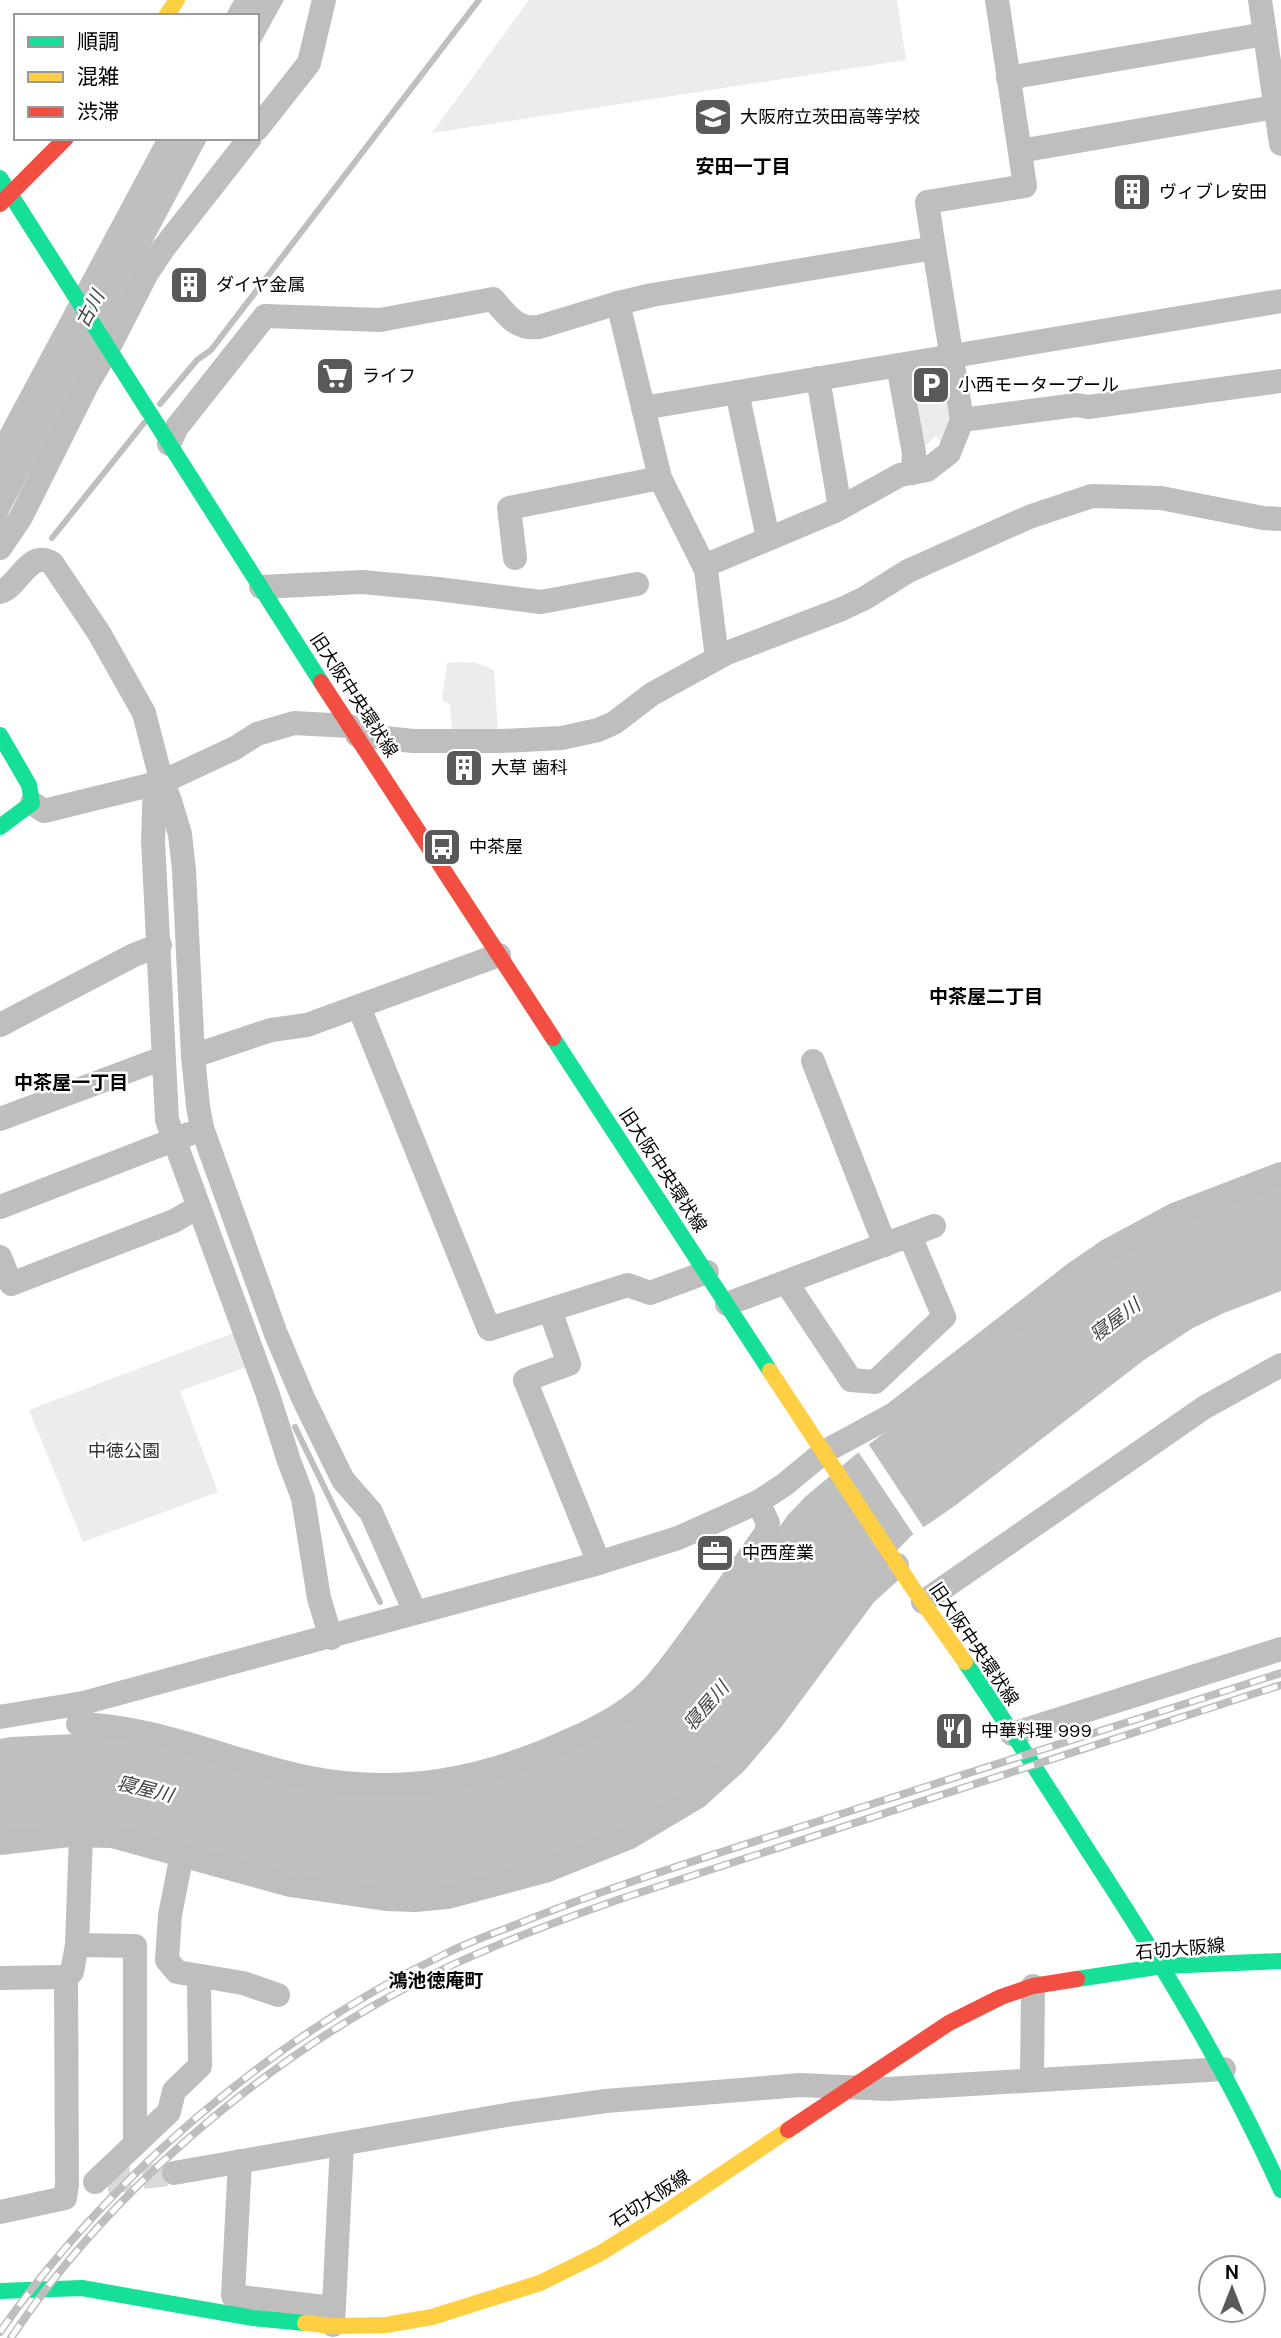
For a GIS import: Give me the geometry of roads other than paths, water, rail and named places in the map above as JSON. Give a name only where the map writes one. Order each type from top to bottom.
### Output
[{"type":"main road","points":[[5,199],[64,140]]},
{"type":"main road","name":"旧大阪中央環状線","points":[[0,178],[5,199],[68,286],[727,1304],[1163,1966],[1224,2069],[1259,2138],[1281,2190]]},
{"type":"main road","points":[[0,735],[29,785],[32,803],[0,827]]},
{"type":"main road","name":"石切大阪線","points":[[0,2291],[82,2288],[253,2318],[333,2317],[386,2325],[432,2317],[501,2297],[556,2276],[634,2233],[851,2087],[967,2014],[1033,1986],[1163,1966],[1281,1961]]},
{"type":"street","points":[[259,126],[309,63],[324,0]]},
{"type":"street","points":[[704,566],[840,508],[900,475],[927,470],[949,453],[962,420],[927,202],[1025,186],[997,0]]},
{"type":"street","points":[[1259,0],[1281,144]]},
{"type":"street","points":[[1008,78],[1265,34]]},
{"type":"street","points":[[1020,151],[1275,107]]},
{"type":"street","points":[[0,548],[20,517],[62,438],[106,345],[147,273],[248,140]]},
{"type":"street","points":[[167,440],[265,316],[380,320],[493,299],[513,323],[533,328],[618,303],[934,248]]},
{"type":"street","points":[[643,408],[1281,301]]},
{"type":"street","points":[[618,303],[660,478],[708,578],[717,658]]},
{"type":"street","points":[[898,365],[914,453],[914,473]]},
{"type":"street","points":[[818,378],[840,508]]},
{"type":"street","points":[[962,420],[1077,404],[1088,407],[1281,381]]},
{"type":"street","points":[[737,392],[768,538]]},
{"type":"street","points":[[515,558],[509,508],[660,478]]},
{"type":"street","points":[[32,803],[44,811],[158,783],[235,748],[257,734],[294,723],[413,741],[547,739],[582,735],[614,723],[642,700],[717,658],[842,609],[908,571],[1029,517],[1092,496],[1161,498],[1263,518],[1281,519]]},
{"type":"street","points":[[0,592],[9,589],[26,568],[36,561],[47,560],[56,567],[132,688],[146,719],[164,819],[160,945],[166,1116],[305,1503],[319,1598],[331,1638]]},
{"type":"street","points":[[261,587],[362,582],[541,602],[636,584]]},
{"type":"street","points":[[164,819],[180,834],[193,1056],[202,1128],[276,1334],[303,1398],[343,1480],[371,1512],[415,1612]]},
{"type":"street","points":[[0,1025],[134,954],[160,945]]},
{"type":"street","points":[[193,1056],[271,1030],[307,1026],[499,954]]},
{"type":"street","points":[[359,1007],[489,1329],[628,1285],[650,1293],[707,1272]]},
{"type":"street","points":[[0,1119],[163,1058]]},
{"type":"street","points":[[813,1061],[886,1245]]},
{"type":"street","points":[[0,1207],[202,1128]]},
{"type":"street","points":[[0,1717],[83,1703],[331,1638],[415,1612],[599,1563],[678,1538],[758,1502],[829,1460],[894,1414],[1074,1274],[1109,1250],[1174,1215],[1281,1174]]},
{"type":"street","points":[[0,1256],[11,1284],[174,1221],[198,1207]]},
{"type":"street","points":[[727,1304],[934,1226]]},
{"type":"street","points":[[786,1282],[851,1380],[875,1382],[944,1317],[910,1236]]},
{"type":"street","points":[[550,1310],[569,1364],[525,1380],[599,1563]]},
{"type":"street","points":[[923,1602],[1205,1407],[1281,1365]]},
{"type":"street","points":[[273,1410],[303,1398]]},
{"type":"street","points":[[78,1724],[121,1727],[303,1776],[343,1783],[370,1786],[420,1785],[484,1772],[554,1747],[602,1725],[648,1692],[660,1680],[766,1533],[768,1523],[758,1502]]},
{"type":"street","points":[[0,1843],[43,1837],[112,1836],[290,1885],[358,1896],[415,1900],[448,1897],[545,1871],[629,1837],[698,1797],[770,1722],[864,1594],[896,1563]]},
{"type":"street","points":[[1012,1734],[1281,1649]]},
{"type":"street","points":[[0,1978],[66,1976],[72,1972],[77,1945],[82,1835]]},
{"type":"street","points":[[182,1854],[170,1915],[167,1960],[177,1972],[243,1983],[278,1995]]},
{"type":"street","points":[[77,1945],[135,1946],[135,2144]]},
{"type":"street","points":[[0,2211],[65,2198],[66,1976]]},
{"type":"street","points":[[0,2194],[101,2182],[169,2112],[174,2091],[200,2066],[199,1977]]},
{"type":"street","points":[[1032,2080],[1033,1986]]},
{"type":"street","points":[[174,2173],[512,2114],[606,2102],[800,2085],[897,2088],[1224,2069]]},
{"type":"street","points":[[240,2161],[233,2296],[333,2317],[342,2144]]},
{"type":"water","points":[[234,0],[284,0],[259,45],[259,14],[226,14]]},
{"type":"water","name":"古川","points":[[156,140],[207,140],[0,529],[0,431]]},
{"type":"water","name":"寝屋川","points":[[1281,1183],[1281,1291],[1193,1328],[1144,1360],[956,1505],[911,1536],[881,1567],[719,1770],[627,1831],[447,1891],[360,1889],[189,1850],[0,1837],[0,1739],[10,1737],[97,1733],[308,1785],[532,1764],[694,1646],[788,1515],[855,1455],[1110,1261],[1167,1229]]},
{"type":"waterway","points":[[160,404],[197,360],[211,350],[479,0]]},
{"type":"waterway","points":[[52,538],[144,423]]},
{"type":"waterway","points":[[295,1427],[380,1602]]},
{"type":"tunnel","points":[[107,2182],[174,2173]]},
{"type":"railway","points":[[0,2332],[43,2275],[91,2219],[144,2165],[200,2115],[259,2068],[320,2025],[383,1986],[447,1953],[552,1910],[665,1870],[1281,1673]]},
{"type":"railway","points":[[11,2338],[84,2242],[126,2197],[218,2113],[317,2040],[430,1976],[494,1947],[626,1897],[1281,1685]]},
{"type":"place","name":"大阪府立茨田高等学校","points":[[713,117]]},
{"type":"place","name":"ヴィブレ安田","points":[[1132,192]]},
{"type":"place","name":"ダイヤ金属","points":[[189,285]]},
{"type":"place","name":"ライフ","points":[[335,376]]},
{"type":"place","name":"小西モータープール","points":[[931,385]]},
{"type":"place","name":"大草 歯科","points":[[464,768]]},
{"type":"place","name":"中茶屋","points":[[442,847]]},
{"type":"place","name":"中西産業","points":[[715,1553]]},
{"type":"place","name":"中華料理 999","points":[[954,1731]]},
{"type":"district","name":"安田一丁目","points":[[743,166]]},
{"type":"district","name":"中茶屋二丁目","points":[[986,996]]},
{"type":"district","name":"中茶屋一丁目","points":[[71,1082]]},
{"type":"district","name":"鴻池徳庵町","points":[[436,1980]]},
{"type":"park label","name":"中徳公園","points":[[124,1451]]}]
